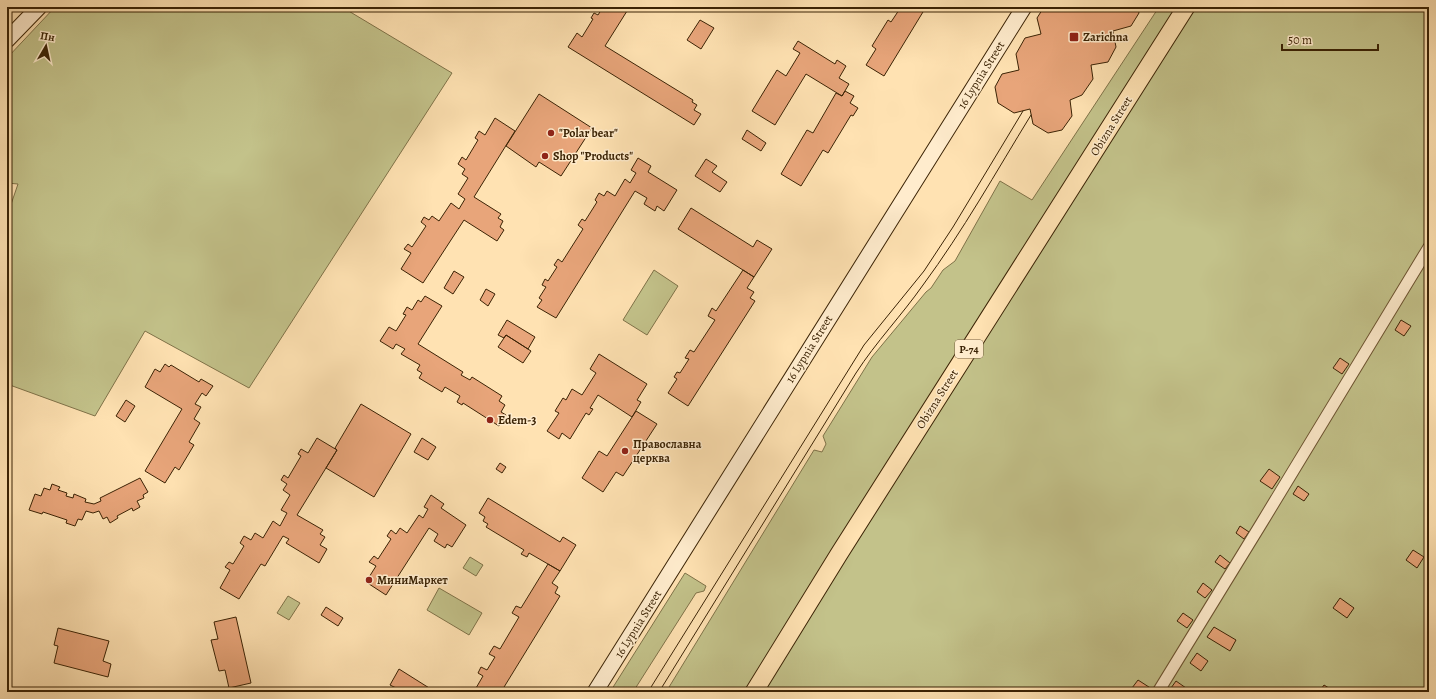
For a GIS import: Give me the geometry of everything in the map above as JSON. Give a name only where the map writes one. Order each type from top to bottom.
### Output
[{"type":"main road","name":"Obizna Street","points":[[754,692],[839,554],[1186,7]]},
{"type":"street","points":[[7,40],[39,7]]},
{"type":"street","name":"16 Lypnia Street","points":[[595,692],[1024,7]]},
{"type":"street","points":[[1158,692],[1429,247]]},
{"type":"shaded area","points":[[55,7],[342,7],[452,73],[249,388],[145,331],[95,416],[7,384],[7,216],[18,184],[7,183],[7,58]]},
{"type":"shaded area","points":[[1159,7],[1429,7],[1429,692],[666,692],[814,450],[822,452],[826,444],[823,436],[872,357],[926,292],[931,288],[943,270],[955,261],[1000,181],[1032,200]]},
{"type":"shaded area","points":[[654,270],[678,286],[647,335],[623,320]]},
{"type":"shaded area","points":[[470,557],[483,565],[476,576],[463,568]]},
{"type":"shaded area","points":[[685,573],[706,586],[704,591],[696,593],[633,692],[610,692]]},
{"type":"shaded area","points":[[439,588],[482,613],[469,635],[427,610]]},
{"type":"shaded area","points":[[288,596],[300,603],[289,620],[277,613]]},
{"type":"building","points":[[603,7],[621,7],[627,11],[605,46],[693,100],[692,102],[697,105],[694,110],[701,114],[694,125],[568,47],[577,33],[582,37],[593,19],[591,18],[594,13],[598,15]]},
{"type":"building","points":[[901,7],[926,7],[884,76],[866,65],[876,49],[872,46],[888,20],[891,22]]},
{"type":"building","points":[[1044,7],[1138,7],[1139,13],[1131,26],[1113,31],[1116,47],[1108,62],[1091,65],[1093,79],[1082,95],[1070,100],[1072,116],[1062,130],[1048,133],[1033,124],[1030,109],[1014,113],[998,103],[995,87],[1002,74],[1019,70],[1016,54],[1025,38],[1041,34],[1037,18]]},
{"type":"building","points":[[700,20],[714,28],[701,49],[687,40]]},
{"type":"building","points":[[798,41],[835,64],[837,60],[846,66],[839,78],[849,84],[842,96],[806,74],[775,125],[752,111],[777,70],[786,76],[800,53],[793,49]]},
{"type":"building","points":[[845,91],[854,96],[850,103],[858,108],[853,116],[851,115],[828,153],[823,150],[801,186],[781,174],[807,130],[813,133],[836,93],[842,96]]},
{"type":"building","points":[[539,94],[592,128],[561,176],[539,162],[536,167],[506,146]]},
{"type":"building","points":[[495,118],[515,131],[474,197],[501,214],[498,218],[503,221],[500,227],[504,230],[497,241],[464,220],[423,283],[401,269],[411,253],[404,249],[408,244],[412,247],[426,226],[421,222],[424,217],[429,220],[432,216],[439,221],[451,203],[459,209],[465,199],[458,194],[468,178],[462,174],[465,169],[458,164],[462,157],[466,160],[478,140],[475,138],[479,131],[485,135]]},
{"type":"building","points":[[747,130],[766,143],[761,151],[742,139]]},
{"type":"building","points":[[638,158],[651,166],[648,172],[677,190],[664,211],[657,206],[655,211],[644,204],[647,198],[635,191],[556,318],[537,307],[542,300],[539,298],[546,287],[542,285],[545,279],[548,281],[557,267],[554,265],[558,259],[562,262],[583,229],[578,225],[582,219],[585,221],[597,202],[595,200],[599,193],[604,196],[607,191],[615,196],[625,179],[630,183],[636,173],[631,170]]},
{"type":"building","points":[[706,159],[717,166],[712,172],[727,182],[720,192],[695,176]]},
{"type":"building","points":[[691,208],[753,247],[757,240],[772,249],[754,277],[678,229]]},
{"type":"building","points":[[743,270],[754,277],[747,288],[754,292],[750,298],[755,301],[688,406],[668,393],[677,379],[674,377],[677,372],[680,373],[689,359],[685,358],[690,350],[694,352],[715,320],[708,316],[712,308],[716,311]]},
{"type":"building","points":[[454,271],[464,277],[453,294],[444,288]]},
{"type":"building","points":[[486,289],[495,294],[488,306],[480,300]]},
{"type":"building","points":[[425,296],[442,306],[418,344],[463,372],[461,375],[470,380],[472,377],[502,396],[499,401],[505,405],[501,412],[506,415],[499,426],[463,403],[462,405],[457,402],[460,396],[445,387],[442,392],[419,378],[422,373],[417,370],[420,365],[401,354],[405,349],[396,344],[393,349],[380,341],[389,327],[396,331],[406,315],[403,314],[407,307],[412,310],[418,300],[421,302]]},
{"type":"building","points":[[507,320],[535,337],[528,349],[506,335],[504,338],[498,335]]},
{"type":"building","points":[[1401,320],[1411,326],[1404,336],[1395,330]]},
{"type":"building","points":[[506,335],[531,351],[523,363],[498,347]]},
{"type":"building","points":[[599,354],[647,384],[637,400],[641,402],[632,417],[598,395],[590,408],[593,409],[589,415],[586,413],[570,439],[562,433],[559,439],[547,431],[559,413],[555,411],[563,398],[566,400],[572,389],[582,395],[596,373],[590,369]]},
{"type":"building","points":[[1340,358],[1349,364],[1342,374],[1333,368]]},
{"type":"building","points":[[165,364],[169,367],[171,365],[199,382],[201,379],[213,386],[206,396],[202,393],[195,404],[201,407],[194,419],[200,423],[189,442],[194,445],[179,470],[175,467],[165,483],[145,471],[182,409],[145,387],[155,369],[160,372]]},
{"type":"building","points":[[126,400],[135,406],[125,422],[116,416]]},
{"type":"building","points":[[361,404],[411,434],[374,497],[326,468],[337,450],[335,448]]},
{"type":"building","name":"Православна церква","points":[[636,411],[657,424],[623,476],[616,472],[603,492],[582,478],[599,451],[607,456]]},
{"type":"building","points":[[317,438],[337,450],[297,515],[323,530],[320,534],[325,537],[320,545],[327,549],[319,563],[286,543],[289,539],[283,536],[265,566],[261,564],[239,599],[220,588],[230,570],[225,567],[229,562],[233,564],[244,546],[240,543],[244,536],[251,540],[255,533],[263,538],[273,521],[280,526],[287,513],[281,510],[290,495],[283,490],[287,484],[281,480],[284,475],[288,478],[301,456],[298,454],[301,449],[308,453]]},
{"type":"building","points":[[422,438],[436,447],[428,460],[414,452]]},
{"type":"building","points":[[500,463],[506,467],[502,473],[496,469]]},
{"type":"building","points":[[1269,469],[1280,477],[1272,489],[1260,481]]},
{"type":"building","points":[[140,478],[148,492],[143,495],[144,498],[137,501],[140,507],[133,511],[132,508],[117,516],[118,518],[110,523],[107,517],[103,519],[99,511],[93,513],[86,511],[82,520],[78,519],[75,526],[66,523],[67,520],[43,512],[42,514],[29,510],[35,494],[41,496],[44,488],[50,490],[52,484],[60,487],[58,490],[67,493],[66,496],[73,498],[74,494],[86,499],[85,502],[94,504],[101,501],[100,498]]},
{"type":"building","points":[[1298,486],[1309,494],[1304,501],[1293,494]]},
{"type":"building","points":[[431,495],[444,504],[441,508],[466,525],[452,547],[447,544],[445,548],[434,541],[438,534],[429,528],[386,595],[366,582],[376,566],[369,562],[374,556],[378,559],[391,539],[387,536],[391,530],[396,534],[400,528],[407,533],[419,515],[423,518],[428,509],[424,507]]},
{"type":"building","points":[[488,498],[560,542],[563,537],[576,545],[560,571],[529,553],[527,557],[521,554],[524,550],[486,527],[488,524],[483,521],[485,517],[479,513]]},
{"type":"building","points":[[1240,526],[1249,532],[1244,539],[1236,533]]},
{"type":"building","points":[[1413,550],[1424,557],[1417,568],[1406,560]]},
{"type":"building","points":[[1220,555],[1230,563],[1225,569],[1215,562]]},
{"type":"building","points":[[548,564],[560,571],[552,583],[558,587],[555,593],[560,596],[501,692],[477,692],[479,689],[476,688],[483,676],[478,673],[481,667],[487,670],[495,657],[489,654],[494,646],[500,649],[519,617],[512,613],[516,606],[521,608]]},
{"type":"building","points":[[1203,583],[1212,590],[1205,598],[1197,592]]},
{"type":"building","points":[[1340,598],[1354,608],[1347,618],[1333,608]]},
{"type":"building","points":[[326,607],[343,618],[338,626],[321,615]]},
{"type":"building","points":[[1183,613],[1193,620],[1187,628],[1177,621]]},
{"type":"building","points":[[236,617],[251,683],[229,688],[225,670],[219,671],[211,640],[218,639],[214,622]]},
{"type":"building","points":[[1214,627],[1236,640],[1230,651],[1207,637]]},
{"type":"building","points":[[58,628],[109,641],[103,661],[111,664],[108,677],[54,663],[58,646],[54,645]]},
{"type":"building","points":[[1197,653],[1208,661],[1201,671],[1190,663]]},
{"type":"building","points":[[399,669],[436,692],[394,692],[396,688],[390,685]]},
{"type":"building","points":[[1138,680],[1152,689],[1150,692],[1138,692],[1132,688]]},
{"type":"building","points":[[1176,681],[1186,688],[1184,692],[1176,692],[1171,688]]},
{"type":"building","points":[[1324,685],[1332,690],[1331,692],[1319,692]]},
{"type":"tram line","points":[[648,692],[864,345],[924,271],[953,227],[1023,111]]},
{"type":"tram line","points":[[659,692],[856,373],[938,265],[1031,115]]},
{"type":"place","name":"Zarichna","points":[[1074,37]]},
{"type":"place","name":"\"Polar bear\"","points":[[551,133]]},
{"type":"place","name":"Shop \"Products\"","points":[[545,156]]},
{"type":"place","name":"Edem-3","points":[[490,420]]},
{"type":"place","name":"Православна церква","points":[[625,451]]},
{"type":"place","name":"МиниМаркет","points":[[369,580]]}]
